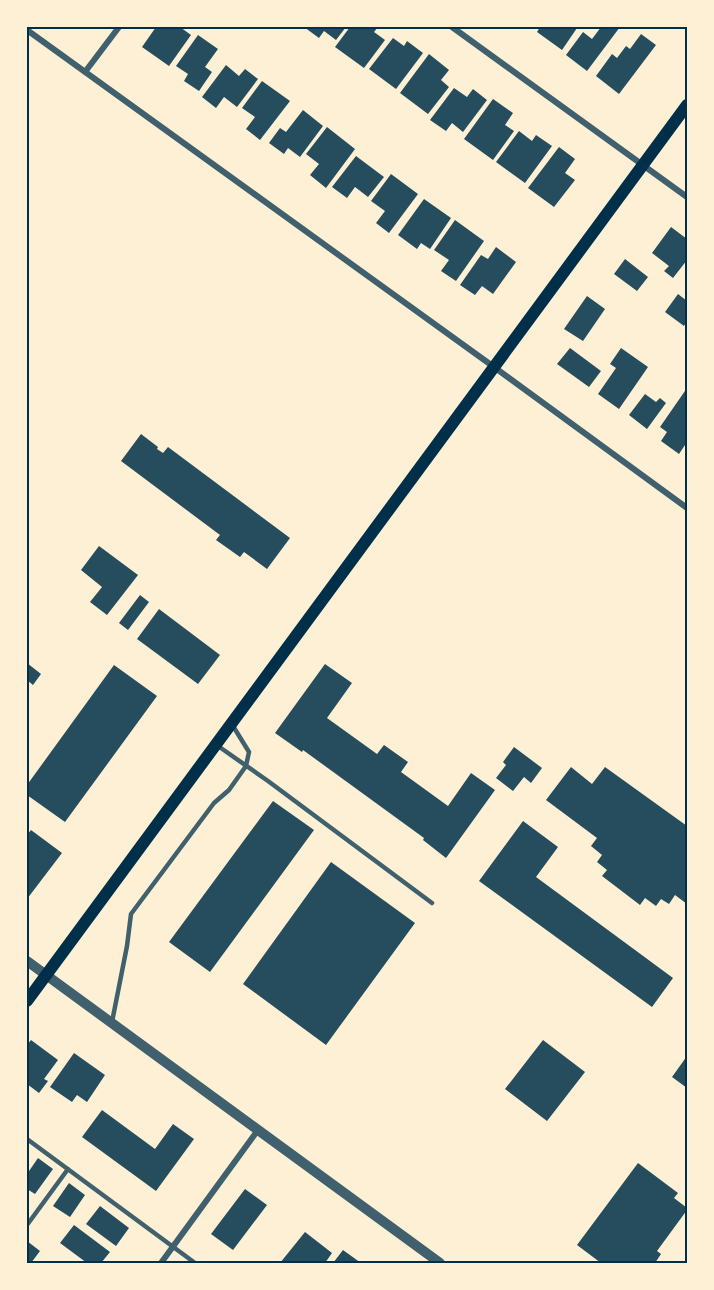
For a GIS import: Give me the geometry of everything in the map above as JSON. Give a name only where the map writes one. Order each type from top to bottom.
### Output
[{"type":"main road","points":[[27,1000],[687,105]]},
{"type":"street","points":[[85,72],[119,27]]},
{"type":"street","points":[[452,27],[687,197]]},
{"type":"street","points":[[27,30],[687,508]]},
{"type":"street","points":[[27,961],[440,1263]]},
{"type":"street","points":[[161,1263],[258,1130]]},
{"type":"lane","points":[[112,1024],[131,914],[214,803],[229,790],[246,766],[249,752],[231,724]]},
{"type":"lane","points":[[216,744],[432,903]]},
{"type":"lane","points":[[27,1139],[195,1263]]},
{"type":"lane","points":[[27,1225],[68,1169]]},
{"type":"building","points":[[156,27],[180,27],[191,35],[169,66],[142,47]]},
{"type":"building","points":[[304,27],[346,27],[336,40],[324,31],[319,38]]},
{"type":"building","points":[[350,27],[378,27],[374,32],[385,40],[364,68],[335,47]]},
{"type":"building","points":[[540,27],[577,28],[562,50],[537,32]]},
{"type":"building","points":[[601,27],[620,27],[587,71],[566,55],[583,32],[592,39]]},
{"type":"building","points":[[641,34],[656,45],[619,94],[596,76],[612,54],[617,58],[626,46],[630,49]]},
{"type":"building","points":[[198,35],[218,49],[205,67],[212,72],[199,91],[184,81],[188,74],[176,66]]},
{"type":"building","points":[[393,38],[404,46],[407,41],[423,53],[396,89],[369,69]]},
{"type":"building","points":[[429,54],[449,70],[441,80],[449,87],[428,114],[400,93]]},
{"type":"building","points":[[226,65],[239,76],[245,69],[258,79],[237,107],[224,97],[216,108],[202,97]]},
{"type":"building","points":[[262,81],[290,101],[260,140],[246,129],[255,117],[242,108]]},
{"type":"building","points":[[454,88],[467,97],[473,89],[487,100],[463,132],[452,123],[446,131],[430,120]]},
{"type":"building","points":[[493,99],[513,113],[505,125],[514,131],[493,160],[464,139]]},
{"type":"building","points":[[303,110],[323,126],[300,157],[288,148],[284,154],[269,143],[280,128],[286,132]]},
{"type":"building","points":[[327,127],[355,149],[326,188],[310,175],[319,164],[306,154]]},
{"type":"building","points":[[519,131],[532,141],[536,135],[552,146],[525,183],[496,162]]},
{"type":"building","points":[[559,147],[575,159],[565,173],[575,180],[554,207],[528,188]]},
{"type":"building","points":[[356,156],[384,177],[368,197],[355,187],[347,198],[332,187]]},
{"type":"building","points":[[391,174],[418,194],[389,233],[376,223],[385,211],[371,201]]},
{"type":"building","points":[[424,199],[451,218],[430,249],[421,243],[417,249],[398,235]]},
{"type":"building","points":[[455,220],[484,241],[456,281],[441,271],[449,260],[434,250]]},
{"type":"building","points":[[671,227],[687,239],[687,260],[673,278],[664,271],[669,266],[652,253]]},
{"type":"building","points":[[496,247],[516,262],[493,294],[482,286],[475,295],[460,285],[481,255],[488,259]]},
{"type":"building","points":[[625,259],[648,277],[637,291],[614,274]]},
{"type":"building","points":[[678,294],[687,301],[687,321],[684,326],[665,312]]},
{"type":"building","points":[[587,296],[605,309],[583,341],[564,329]]},
{"type":"building","points":[[570,348],[601,371],[589,387],[557,364]]},
{"type":"building","points":[[621,348],[648,367],[619,409],[598,394],[616,368],[610,364]]},
{"type":"building","points":[[687,388],[687,442],[679,454],[661,441],[667,432],[660,427]]},
{"type":"building","points":[[645,394],[656,402],[660,398],[666,403],[647,429],[629,415]]},
{"type":"building","points":[[141,434],[163,453],[168,447],[290,538],[267,569],[244,552],[240,557],[216,540],[220,535],[121,461]]},
{"type":"building","points":[[99,546],[138,575],[107,615],[90,602],[102,587],[81,570]]},
{"type":"building","points":[[140,595],[149,602],[128,630],[119,623]]},
{"type":"building","points":[[159,609],[220,655],[198,684],[137,639]]},
{"type":"building","points":[[27,663],[41,674],[33,685],[27,680]]},
{"type":"building","points":[[325,664],[352,683],[327,718],[377,754],[384,745],[408,762],[401,772],[448,806],[471,773],[495,790],[446,858],[423,840],[424,838],[303,750],[302,752],[275,733]]},
{"type":"building","points":[[114,665],[157,696],[65,822],[27,795],[27,785]]},
{"type":"building","points":[[514,747],[542,768],[531,783],[524,777],[513,791],[496,778],[506,765],[503,762]]},
{"type":"building","points":[[571,767],[592,784],[605,767],[687,826],[687,904],[675,895],[669,904],[661,899],[656,906],[645,898],[640,905],[602,876],[607,870],[597,862],[602,855],[591,846],[597,838],[546,800]]},
{"type":"building","points":[[273,801],[314,830],[210,972],[169,942]]},
{"type":"building","points":[[523,821],[558,847],[536,877],[673,978],[652,1007],[479,881]]},
{"type":"building","points":[[31,830],[62,853],[27,899],[27,835]]},
{"type":"building","points":[[331,862],[415,923],[326,1045],[243,984]]},
{"type":"building","points":[[31,1040],[58,1060],[44,1079],[48,1081],[39,1093],[27,1084],[27,1045]]},
{"type":"building","points":[[543,1040],[585,1072],[547,1121],[505,1089]]},
{"type":"building","points":[[74,1053],[105,1075],[87,1102],[77,1095],[72,1102],[50,1087]]},
{"type":"building","points":[[687,1056],[687,1088],[672,1077]]},
{"type":"building","points":[[102,1110],[155,1149],[173,1124],[194,1139],[156,1191],[82,1137]]},
{"type":"building","points":[[38,1158],[53,1169],[35,1194],[27,1189],[27,1174]]},
{"type":"building","points":[[638,1163],[678,1193],[674,1198],[687,1210],[657,1251],[661,1254],[655,1263],[601,1263],[577,1245]]},
{"type":"building","points":[[69,1183],[85,1195],[70,1217],[53,1206]]},
{"type":"building","points":[[245,1189],[267,1205],[233,1250],[211,1234]]},
{"type":"building","points":[[100,1206],[129,1228],[116,1246],[86,1224]]},
{"type":"building","points":[[74,1225],[110,1252],[101,1263],[87,1263],[60,1243]]},
{"type":"building","points":[[305,1232],[332,1253],[325,1263],[280,1263]]},
{"type":"building","points":[[27,1241],[40,1251],[31,1263],[27,1263]]},
{"type":"building","points":[[343,1250],[361,1263],[333,1263]]}]
